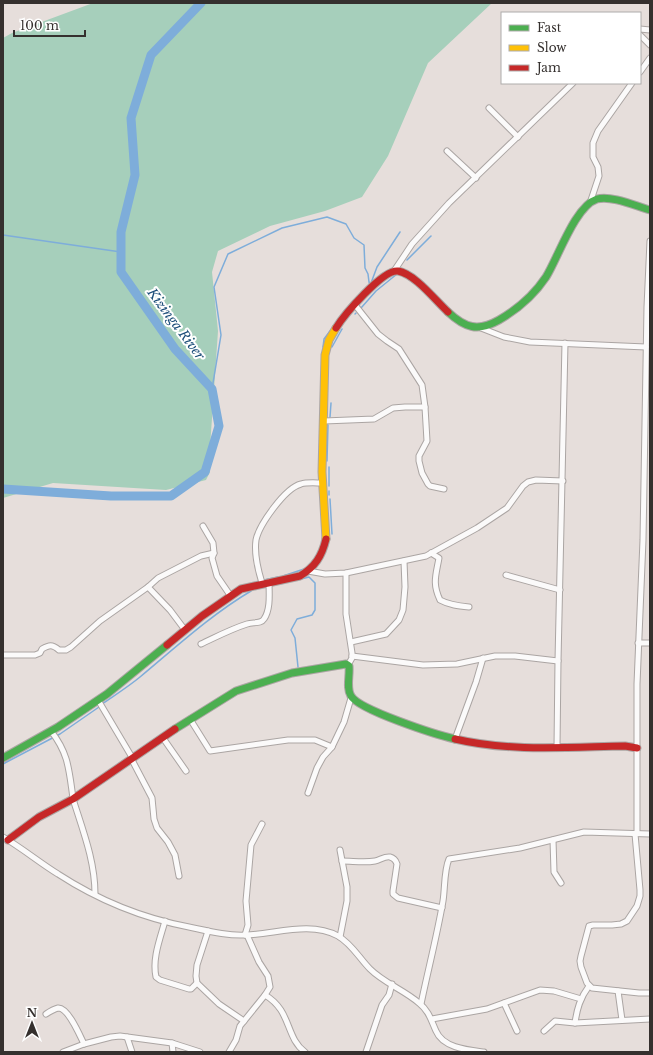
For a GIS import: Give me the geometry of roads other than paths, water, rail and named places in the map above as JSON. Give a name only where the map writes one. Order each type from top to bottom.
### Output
[{"type":"street","points":[[641,36],[650,45]]},
{"type":"street","points":[[641,71],[650,58]]},
{"type":"street","points":[[394,271],[412,244],[450,203],[573,84]]},
{"type":"street","points":[[480,328],[491,324],[525,302],[532,295],[555,261],[578,217],[590,203],[599,176],[598,167],[593,160],[593,144],[598,131],[631,84]]},
{"type":"street","points":[[489,108],[518,137]]},
{"type":"street","points":[[447,151],[476,178]]},
{"type":"street","points":[[590,203],[598,199],[610,199],[650,210]]},
{"type":"street","points":[[650,241],[646,347],[648,356],[643,540],[638,643],[636,833],[640,896],[637,906],[627,921],[621,924],[589,926],[580,956],[583,973],[589,986],[592,988],[650,993]]},
{"type":"street","points":[[3,758],[51,731],[98,700],[185,630],[241,589],[265,582],[300,576],[308,571],[318,561],[326,542],[323,483],[326,355],[328,342],[333,332],[355,305],[380,279],[388,273],[401,271],[412,277],[455,318],[467,324],[504,337],[524,341],[565,344],[646,347]]},
{"type":"street","points":[[355,305],[378,334],[399,349],[406,357],[422,385],[427,442],[420,456],[420,467],[428,484],[444,489]]},
{"type":"street","points":[[557,747],[565,344]]},
{"type":"street","points":[[324,421],[374,419],[393,408],[425,407]]},
{"type":"street","points":[[308,571],[325,574],[346,573],[419,558],[477,528],[507,508],[523,486],[528,482],[536,480],[563,481]]},
{"type":"street","points":[[201,644],[232,629],[264,620],[267,612],[265,582],[255,551],[256,538],[261,527],[287,493],[301,484],[323,483]]},
{"type":"street","points":[[203,526],[212,538],[214,553],[212,558],[217,576],[230,596]]},
{"type":"street","points":[[3,655],[35,655],[40,653],[42,649],[51,645],[54,645],[59,650],[68,648],[100,621],[148,587],[158,578],[201,556],[214,553]]},
{"type":"street","points":[[431,553],[439,558],[434,584],[440,600],[446,603],[469,607]]},
{"type":"street","points":[[351,642],[386,634],[399,620],[403,610],[404,561]]},
{"type":"street","points":[[308,793],[317,768],[323,757],[332,747],[344,722],[351,698],[349,690],[350,667],[348,665],[352,656],[346,614],[346,573]]},
{"type":"street","points":[[506,575],[560,590]]},
{"type":"street","points":[[148,587],[170,610],[185,630]]},
{"type":"street","points":[[638,643],[650,643]]},
{"type":"street","points":[[352,656],[423,665],[457,664],[495,656],[558,661]]},
{"type":"street","points":[[455,739],[476,682],[483,658]]},
{"type":"street","points":[[348,665],[338,665],[301,671],[252,685],[230,695],[190,720],[73,799],[39,817],[6,839],[59,875],[91,894],[95,894],[130,911],[165,922],[208,931],[246,935],[321,927],[340,937],[351,946],[374,972],[421,1004],[432,1019],[436,1031],[442,1039],[450,1044],[469,1051],[484,1052]]},
{"type":"street","points":[[351,698],[361,705],[418,728],[455,739],[493,746],[557,747],[637,745]]},
{"type":"street","points":[[98,700],[133,759],[152,798],[154,819],[157,828],[168,842],[175,856],[179,876]]},
{"type":"street","points":[[190,720],[210,751],[288,740],[309,740],[320,742],[332,747]]},
{"type":"street","points":[[51,731],[59,742],[67,758],[73,799],[90,854],[95,882],[95,894]]},
{"type":"street","points":[[163,738],[186,771]]},
{"type":"street","points":[[229,1052],[236,1040],[240,1026],[266,996],[269,989],[270,982],[268,976],[259,962],[246,935],[248,925],[246,901],[251,845],[262,824]]},
{"type":"street","points":[[421,1004],[431,956],[437,937],[447,864],[449,859],[520,848],[584,832],[650,834]]},
{"type":"street","points":[[553,840],[554,872],[561,883]]},
{"type":"street","points":[[340,850],[347,887],[347,905],[340,937]]},
{"type":"street","points":[[342,861],[377,861],[384,857],[392,858],[397,862],[393,891],[394,895],[398,898],[442,908]]},
{"type":"street","points":[[165,922],[156,960],[156,977],[160,980],[189,989],[197,983]]},
{"type":"street","points":[[208,931],[197,965],[197,983],[220,1004],[244,1021]]},
{"type":"street","points":[[366,1052],[382,1005],[389,994],[392,984]]},
{"type":"street","points":[[574,1023],[577,1008],[589,986]]},
{"type":"street","points":[[432,1019],[472,1013],[533,992],[547,990],[581,999]]},
{"type":"street","points":[[618,991],[622,1020]]},
{"type":"street","points":[[266,996],[275,1001],[278,1005],[284,1014],[296,1043],[305,1052]]},
{"type":"street","points":[[504,1003],[517,1031]]},
{"type":"street","points":[[46,1014],[58,1008],[61,1009],[70,1017],[84,1044]]},
{"type":"street","points":[[544,1031],[555,1021],[574,1023],[650,1019]]},
{"type":"street","points":[[64,1052],[73,1051],[84,1044],[111,1037],[127,1037],[172,1043],[200,1052]]},
{"type":"street","points":[[127,1037],[132,1052]]},
{"type":"street","points":[[172,1043],[173,1052]]},
{"type":"waterway","name":"Kizinga River","points":[[3,489],[111,496],[171,496],[205,472],[219,426],[212,389],[175,349],[121,272],[121,232],[135,175],[131,118],[151,55],[201,3]]},
{"type":"waterway","points":[[212,389],[221,335],[214,287],[228,254],[282,228],[327,217],[346,224],[354,238],[364,245],[365,268],[370,285]]},
{"type":"waterway","points":[[371,283],[377,267],[400,232]]},
{"type":"waterway","points":[[3,235],[121,252]]},
{"type":"waterway","points":[[407,260],[431,236]]},
{"type":"waterway","points":[[361,308],[376,291],[397,274]]},
{"type":"waterway","points":[[332,347],[342,329]]},
{"type":"waterway","points":[[323,347],[324,339],[330,331]]},
{"type":"waterway","points":[[330,417],[331,403]]},
{"type":"waterway","points":[[327,461],[328,425]]},
{"type":"waterway","points":[[329,467],[329,486]]},
{"type":"waterway","points":[[330,499],[332,534]]},
{"type":"waterway","points":[[283,576],[304,569]]},
{"type":"waterway","points":[[264,580],[278,577]]},
{"type":"waterway","points":[[298,667],[295,638],[291,630],[297,619],[312,615],[315,610],[315,583],[309,577],[301,579]]},
{"type":"waterway","points":[[254,589],[284,583]]},
{"type":"waterway","points":[[102,704],[135,681],[208,620],[251,591]]},
{"type":"waterway","points":[[3,764],[60,734],[99,707]]}]
